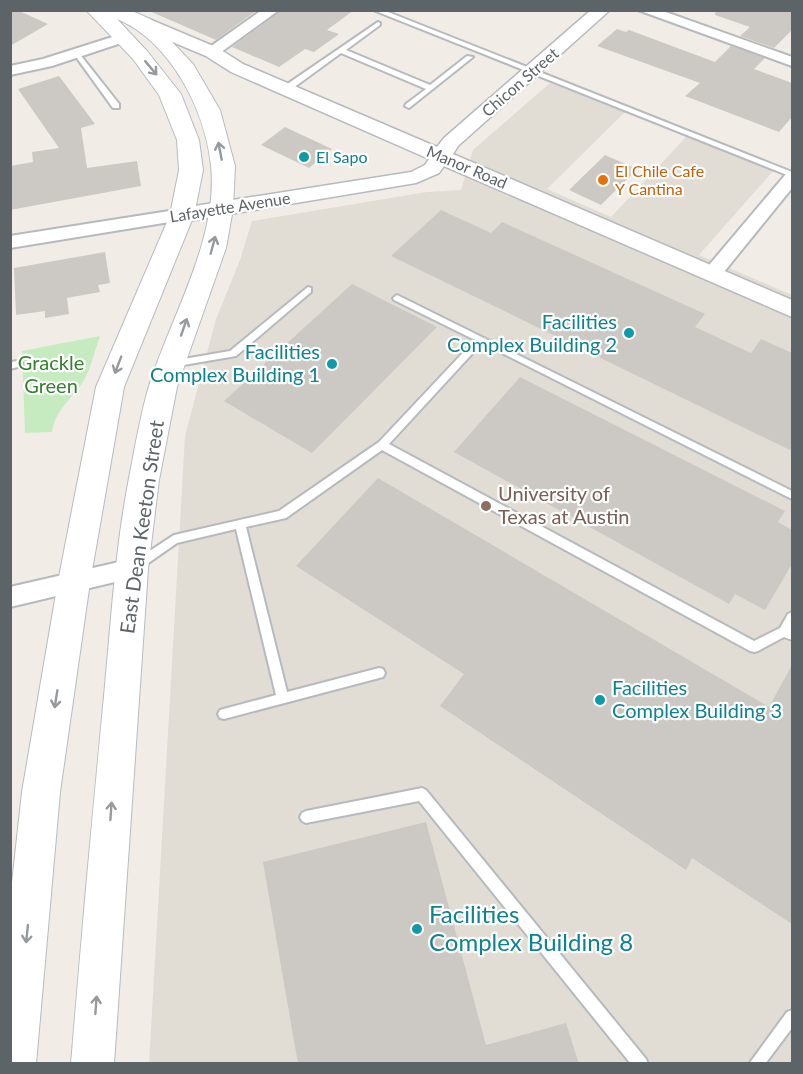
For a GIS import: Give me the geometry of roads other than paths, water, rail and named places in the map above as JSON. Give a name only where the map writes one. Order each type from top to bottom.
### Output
[{"type":"main road","points":[[14,1064],[41,792],[74,582],[110,387],[182,215],[191,170],[188,141],[181,117],[156,73],[125,37],[96,10]]},
{"type":"main road","name":"East Dean Keeton Street","points":[[92,1064],[132,569],[148,452],[171,364],[213,248],[221,209],[223,166],[209,110],[181,63],[143,23],[111,10]]},
{"type":"main road","points":[[10,896],[41,792]]},
{"type":"street","points":[[212,52],[272,10]]},
{"type":"street","name":"Chicon Street","points":[[441,156],[451,142],[602,10]]},
{"type":"street","points":[[645,10],[792,62]]},
{"type":"street","name":"Manor Road","points":[[143,23],[212,52],[237,68],[792,309]]},
{"type":"street","points":[[14,68],[76,53],[125,37]]},
{"type":"street","name":"Lafayette Avenue","points":[[10,242],[416,177],[432,169],[441,156]]},
{"type":"street","points":[[712,273],[792,176]]},
{"type":"street","points":[[10,597],[132,569]]},
{"type":"lane","points":[[376,10],[533,70],[792,176]]},
{"type":"lane","points":[[286,89],[378,24]]},
{"type":"lane","points":[[342,51],[431,88]]},
{"type":"lane","points":[[76,53],[116,106]]},
{"type":"lane","points":[[409,106],[469,57]]},
{"type":"lane","points":[[171,364],[233,354],[308,290]]},
{"type":"lane","points":[[397,298],[792,495]]},
{"type":"lane","points":[[132,569],[174,539],[282,515],[382,446],[481,339]]},
{"type":"lane","points":[[382,446],[754,647],[788,633],[792,617]]},
{"type":"lane","points":[[240,523],[283,698]]},
{"type":"lane","points":[[224,714],[379,673]]},
{"type":"lane","points":[[306,817],[422,794],[641,1064]]},
{"type":"lane","points":[[756,1064],[792,1017]]},
{"type":"place","name":"El Sapo","points":[[304,157]]},
{"type":"place","name":"El Chile Cafe Y Cantina","points":[[603,180]]},
{"type":"place","name":"Facilities Complex Building 2","points":[[629,333]]},
{"type":"place","name":"Facilities Complex Building 1","points":[[332,364]]},
{"type":"place","name":"University of Texas at Austin","points":[[486,506]]},
{"type":"place","name":"Facilities Complex Building 3","points":[[600,700]]},
{"type":"place","name":"Facilities Complex Building 8","points":[[417,929]]},
{"type":"park label","name":"Grackle Green","points":[[51,374]]}]
